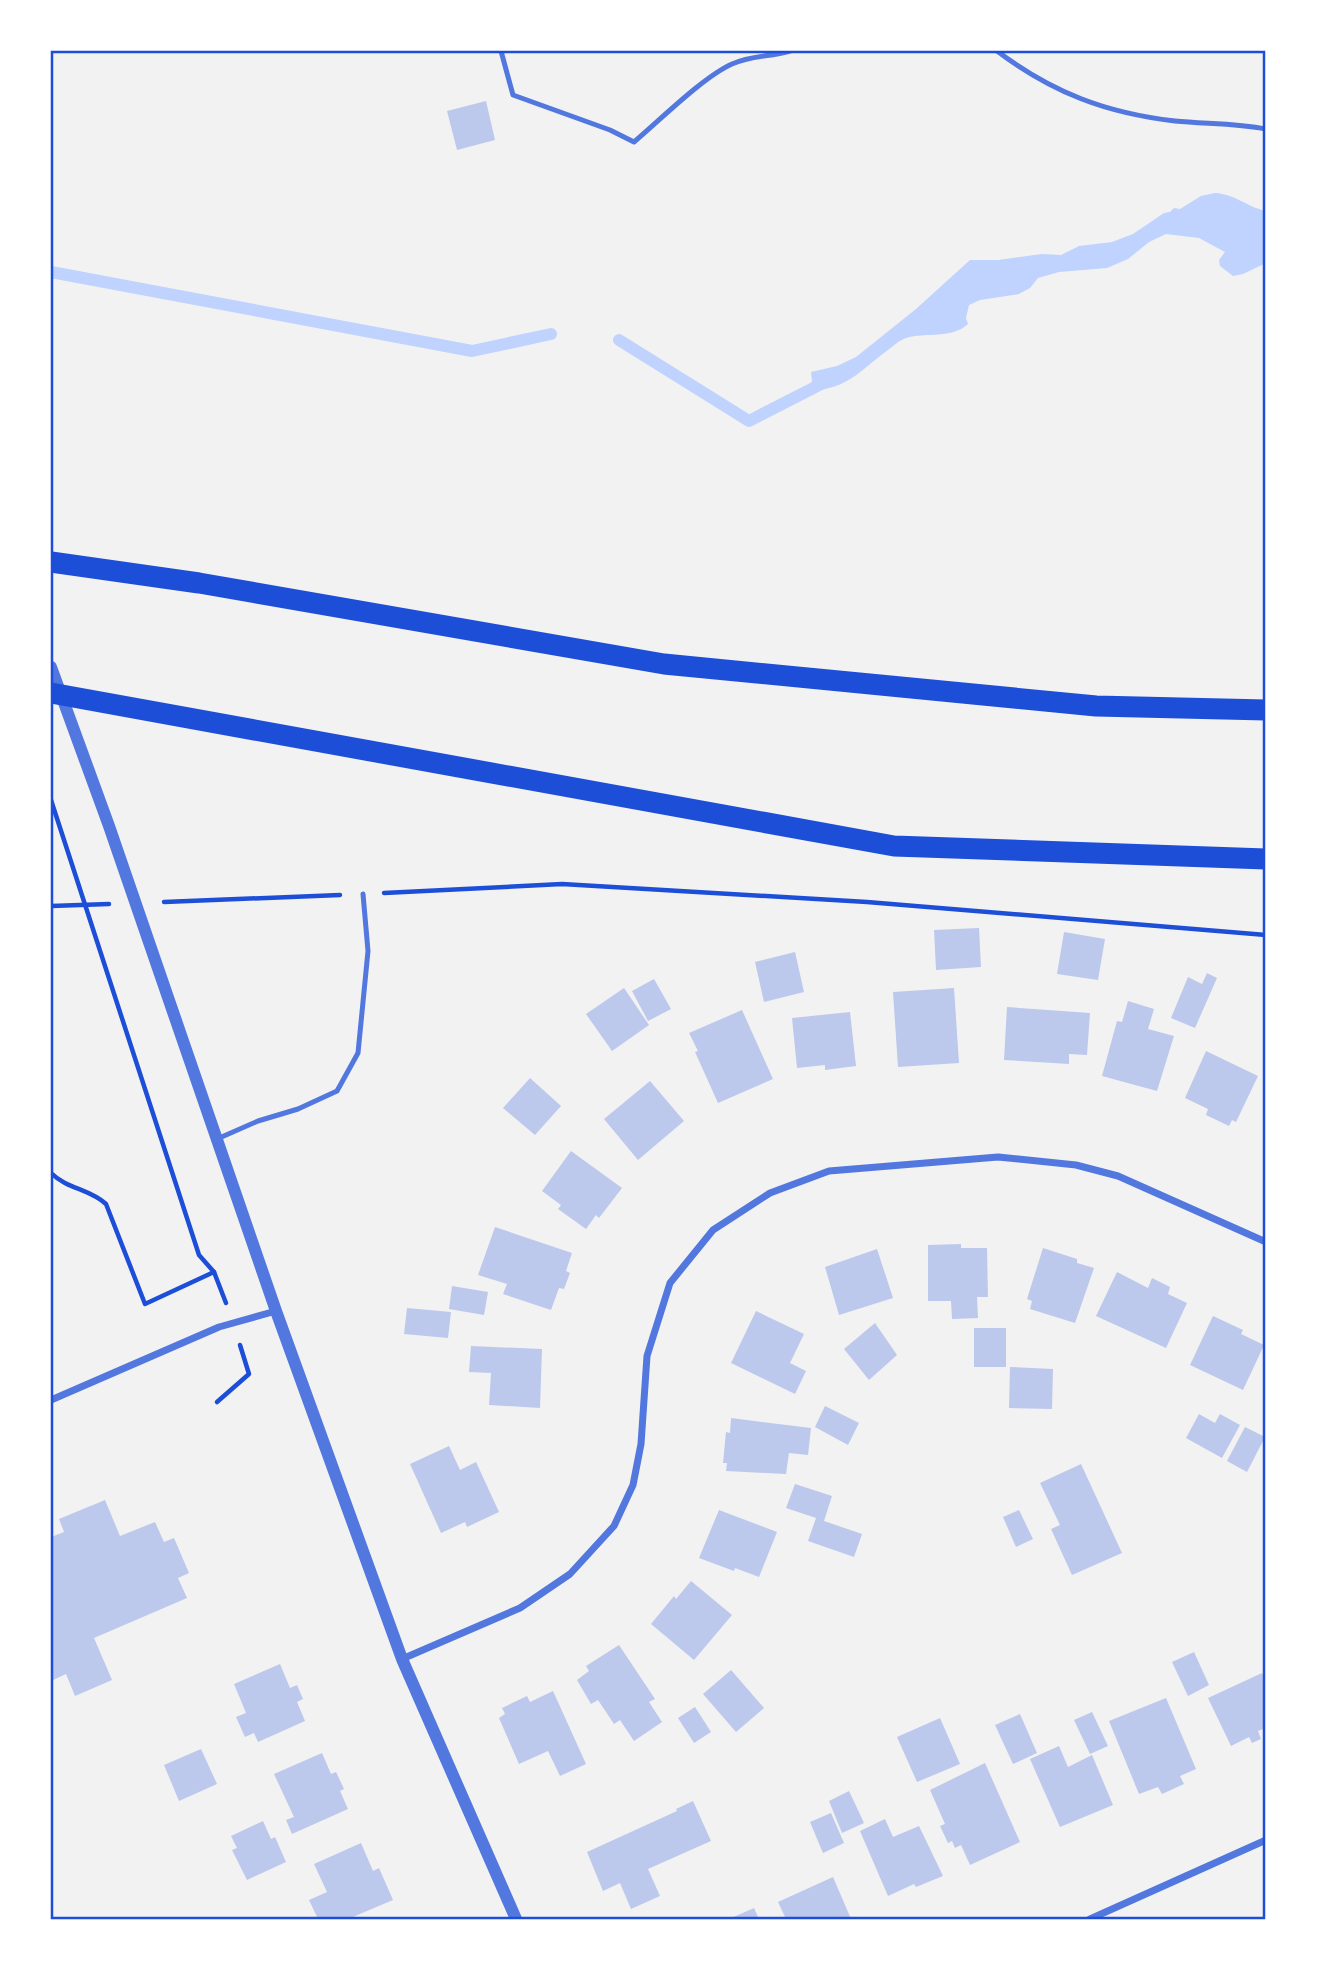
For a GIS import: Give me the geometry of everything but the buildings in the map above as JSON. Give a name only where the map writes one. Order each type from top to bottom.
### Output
[{"type":"highway","points":[[51,562],[199,583],[664,664],[1096,706],[1266,710]]},
{"type":"highway","points":[[51,693],[894,846],[1266,859]]},
{"type":"street","points":[[51,667],[109,826],[276,1311],[402,1659],[516,1919]]},
{"type":"street","points":[[402,1659],[520,1608],[570,1574],[614,1526],[633,1485],[641,1444],[647,1356],[670,1283],[713,1230],[770,1193],[829,1171],[998,1157],[1076,1165],[1118,1176],[1266,1242]]},
{"type":"street","points":[[51,1400],[232,1321],[276,1311]]},
{"type":"street","points":[[1090,1919],[1266,1840]]},
{"type":"lane","points":[[501,51],[513,94],[635,142],[713,75],[730,65],[750,57],[790,51]]},
{"type":"lane","points":[[997,51],[1021,69],[1056,89],[1098,106],[1175,121],[1266,129]]},
{"type":"lane","points":[[216,1139],[258,1121],[298,1109],[337,1091],[358,1053],[368,951],[363,894]]},
{"type":"path","points":[[51,800],[199,1255],[214,1272],[232,1321]]},
{"type":"path","points":[[256,898],[562,884],[867,902],[1266,935]]},
{"type":"path","points":[[51,1173],[59,1181],[95,1194],[106,1204],[145,1304],[214,1272]]},
{"type":"path","points":[[217,1402],[249,1374]]},
{"type":"water","points":[[1215,193],[1266,211],[1266,263],[1233,276],[1220,266],[1219,260],[1225,252],[1199,238],[1166,234],[1149,242],[1128,259],[1107,268],[1059,272],[1038,278],[1030,288],[1019,294],[980,300],[969,305],[966,318],[968,324],[962,329],[904,339],[840,384],[819,390],[812,383],[811,372],[837,366],[856,357],[916,309],[970,260],[1061,255],[1079,246],[1112,242],[1133,234],[1174,208],[1180,209],[1201,196]]},
{"type":"waterway","points":[[51,272],[472,351],[551,334]]},
{"type":"waterway","points":[[619,340],[749,421],[829,380]]}]
